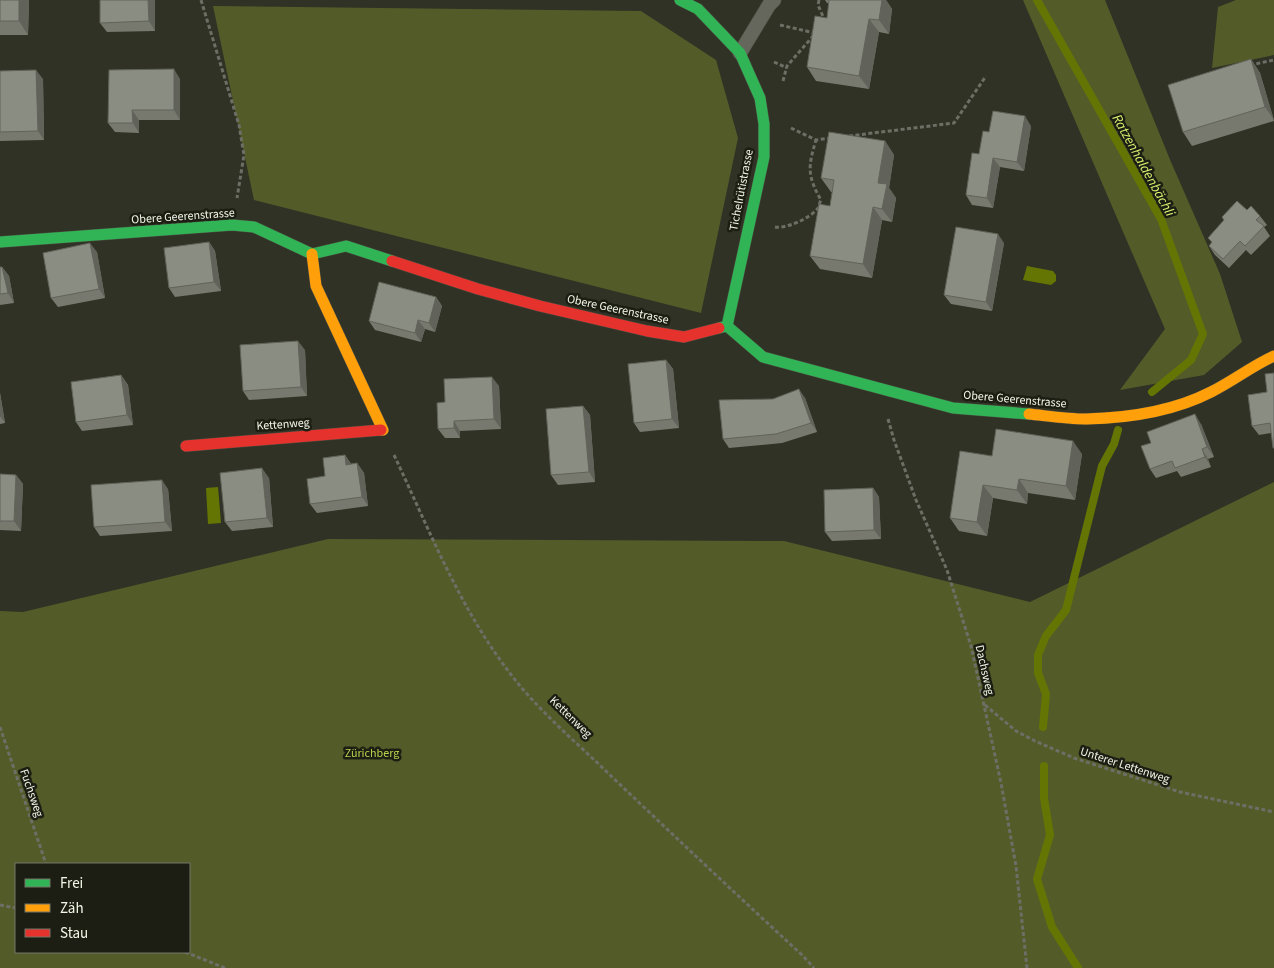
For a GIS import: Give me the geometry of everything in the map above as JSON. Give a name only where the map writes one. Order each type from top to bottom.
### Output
[{"type":"street","name":"Tichelrütistrasse","points":[[680,0],[698,9],[740,53],[760,98],[764,124],[764,157],[727,326]]},
{"type":"street","name":"Obere Geerenstrasse","points":[[0,242],[232,225],[254,227],[312,254],[346,246],[478,289],[647,332],[684,337],[727,326],[763,357],[953,408],[1084,418],[1124,417],[1145,414],[1180,405],[1211,392],[1255,365],[1274,356]]},
{"type":"street","points":[[312,254],[316,286],[382,430]]},
{"type":"street","name":"Kettenweg","points":[[186,446],[382,430]]},
{"type":"lane","points":[[740,53],[769,5],[774,0]]},
{"type":"path","points":[[201,0],[239,125],[244,155],[232,225]]},
{"type":"path","points":[[781,87],[787,66],[825,22],[818,5],[819,0]]},
{"type":"path","points":[[778,25],[816,33]]},
{"type":"path","points":[[1246,66],[1274,60]]},
{"type":"path","points":[[846,136],[954,124],[986,76]]},
{"type":"path","points":[[764,124],[794,129],[816,140],[836,137]]},
{"type":"path","points":[[750,222],[782,229],[799,222],[819,208],[821,200],[812,184],[810,161],[816,140]]},
{"type":"path","name":"Dachsweg","points":[[879,389],[894,440],[916,500],[947,570],[960,606],[971,646],[1001,783],[1016,866],[1027,968]]},
{"type":"path","name":"Kettenweg","points":[[382,430],[470,613],[488,643],[519,684],[608,772],[814,968]]},
{"type":"path","name":"Unterer Lettenweg","points":[[984,704],[1016,731],[1035,742],[1074,758],[1180,792],[1274,812]]},
{"type":"path","name":"Fuchsweg","points":[[0,727],[46,863]]},
{"type":"path","points":[[0,905],[15,908]]},
{"type":"path","points":[[187,953],[225,968]]},
{"type":"green space","points":[[1023,0],[1105,0],[1171,162],[1220,274],[1242,342],[1204,375],[1120,390],[1165,329]]},
{"type":"green space","points":[[1236,0],[1274,0],[1274,55],[1212,68],[1218,7]]},
{"type":"green space","points":[[213,6],[641,11],[716,60],[738,138],[701,313],[254,200]]},
{"type":"green space","name":"Zürichberg","points":[[1274,482],[1274,968],[0,968],[0,611],[23,612],[328,539],[784,541],[1030,602]]},
{"type":"shaded area","points":[[1027,266],[1053,271],[1056,275],[1056,281],[1051,285],[1023,280]]},
{"type":"shaded area","points":[[218,487],[221,523],[208,524],[206,488]]},
{"type":"building","points":[[0,0],[19,0],[19,21],[0,21]]},
{"type":"building","points":[[100,0],[148,0],[149,21],[100,23]]},
{"type":"building","points":[[829,0],[882,0],[879,20],[869,19],[859,76],[807,67],[815,16],[827,18]]},
{"type":"building","points":[[1251,59],[1265,107],[1183,132],[1168,85]]},
{"type":"building","points":[[174,69],[174,110],[132,110],[133,123],[108,123],[109,70]]},
{"type":"building","points":[[36,70],[38,131],[0,132],[0,71]]},
{"type":"building","points":[[993,111],[1025,116],[1017,162],[993,158],[987,198],[966,195],[972,153],[979,154],[983,131],[989,132]]},
{"type":"building","points":[[829,132],[885,141],[878,183],[887,184],[882,209],[873,207],[863,264],[810,256],[819,204],[830,206],[834,180],[821,178]]},
{"type":"building","points":[[1237,201],[1247,210],[1251,206],[1260,216],[1256,220],[1264,226],[1245,246],[1240,241],[1223,259],[1209,246],[1212,242],[1208,238],[1224,220],[1222,217]]},
{"type":"building","points":[[956,227],[998,234],[986,302],[944,295]]},
{"type":"building","points":[[209,242],[214,282],[169,288],[164,248]]},
{"type":"building","points":[[90,243],[99,289],[51,298],[43,253]]},
{"type":"building","points":[[0,267],[2,267],[8,293],[0,294]]},
{"type":"building","points":[[379,282],[436,297],[429,323],[418,320],[415,333],[369,321]]},
{"type":"building","points":[[298,341],[301,387],[243,391],[240,345]]},
{"type":"building","points":[[666,360],[672,419],[634,423],[628,364]]},
{"type":"building","points":[[1274,373],[1273,448],[1270,423],[1252,426],[1248,395],[1267,392],[1265,374]]},
{"type":"building","points":[[121,375],[127,415],[76,422],[71,382]]},
{"type":"building","points":[[492,377],[494,419],[454,421],[454,428],[438,429],[437,403],[445,402],[444,379]]},
{"type":"building","points":[[799,389],[811,423],[776,434],[723,439],[719,400],[773,399]]},
{"type":"building","points":[[583,406],[589,472],[551,475],[546,409]]},
{"type":"building","points":[[1195,414],[1207,447],[1202,449],[1205,457],[1175,468],[1172,461],[1150,469],[1141,446],[1151,443],[1147,432]]},
{"type":"building","points":[[996,429],[1073,441],[1066,486],[1019,479],[1017,490],[983,485],[977,522],[950,518],[960,451],[992,456]]},
{"type":"building","points":[[345,455],[346,465],[357,463],[362,497],[310,504],[307,479],[325,476],[323,458]]},
{"type":"building","points":[[262,468],[267,518],[225,522],[220,473]]},
{"type":"building","points":[[0,474],[16,475],[14,521],[0,521]]},
{"type":"building","points":[[162,480],[165,522],[94,527],[91,485]]},
{"type":"building","points":[[873,488],[874,530],[825,532],[824,490]]},
{"type":"waterway","name":"Ratzenhaldenbächli","points":[[1037,0],[1161,219],[1203,334],[1191,360],[1152,392]]},
{"type":"waterway","name":"Ratzenhaldenbächli","points":[[1043,727],[1046,694],[1038,673],[1038,655],[1046,636],[1066,610],[1102,466],[1114,444],[1118,430]]},
{"type":"waterway","name":"Ratzenhaldenbächli","points":[[1044,766],[1044,798],[1050,835],[1037,879],[1052,927],[1078,968]]},
{"type":"traffic: fast","points":[[680,0],[698,9],[740,53],[760,98],[764,124],[764,157],[727,326]]},
{"type":"traffic: fast","points":[[0,242],[232,225],[254,227],[312,254],[346,246],[392,261]]},
{"type":"traffic: fast","points":[[719,328],[727,326],[763,357],[953,408],[1029,414]]},
{"type":"traffic: slow","points":[[312,254],[316,286],[383,430],[381,430]]},
{"type":"traffic: slow","points":[[1029,414],[1086,419],[1118,417],[1166,409],[1197,399],[1274,356]]},
{"type":"traffic: jam","points":[[392,261],[478,289],[540,306],[647,331],[684,337],[719,328]]},
{"type":"traffic: jam","points":[[186,446],[381,430]]}]
